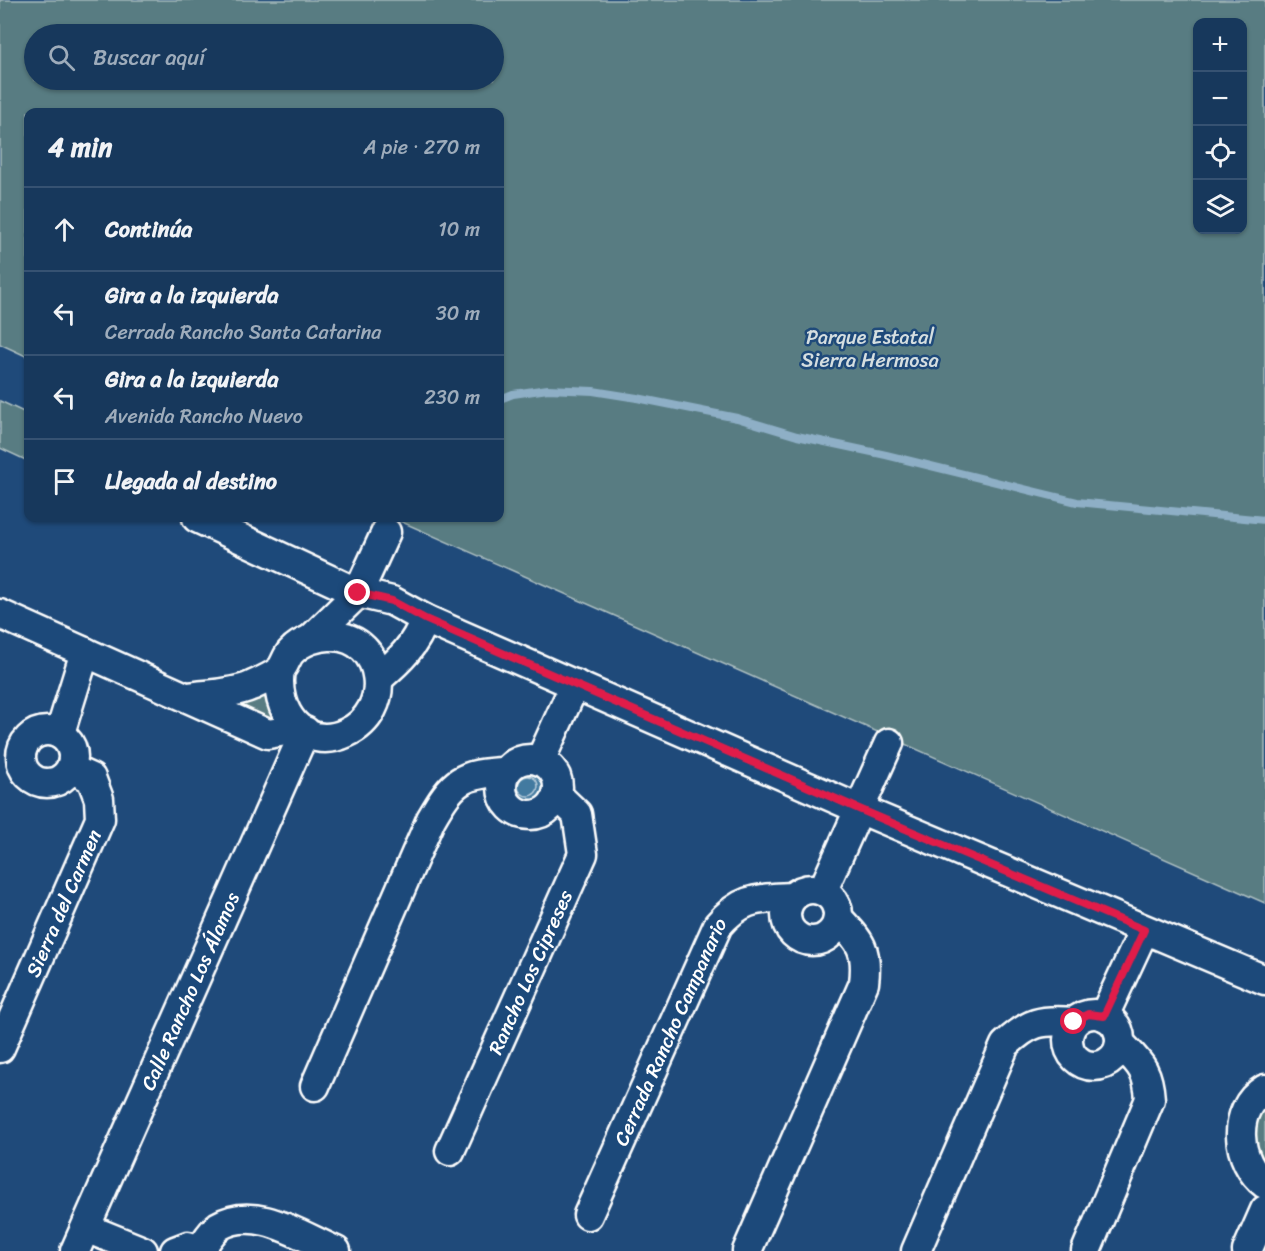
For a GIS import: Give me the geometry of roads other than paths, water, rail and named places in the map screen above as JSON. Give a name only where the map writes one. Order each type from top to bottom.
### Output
[{"type":"street","points":[[206,522],[358,593],[392,601],[425,619],[859,809],[1236,970],[1265,980]]},
{"type":"street","points":[[312,638],[334,636],[355,643],[371,658],[379,678],[378,697],[371,714],[358,728],[341,735],[322,737],[300,728],[279,700],[277,685],[280,670],[292,651],[312,638],[358,593],[386,532]]},
{"type":"street","points":[[0,614],[268,734],[300,728]]},
{"type":"street","points":[[379,678],[408,653],[425,619]]},
{"type":"street","points":[[60,733],[85,652]]},
{"type":"street","points":[[188,697],[249,687],[280,670]]},
{"type":"street","points":[[557,795],[551,806],[542,813],[530,816],[518,813],[508,806],[502,795],[502,783],[506,772],[521,761],[540,761],[575,684]]},
{"type":"street","name":"Calle Rancho Los Álamos","points":[[80,1240],[300,728]]},
{"type":"street","points":[[46,730],[60,733],[70,742],[75,756],[71,769],[64,778],[53,783],[41,783],[31,778],[23,768],[21,756],[12,743],[46,730]]},
{"type":"street","points":[[823,890],[889,743]]},
{"type":"street","name":"Rancho Los Cipreses","points":[[450,1151],[584,854],[577,814],[557,795],[557,781],[551,769],[540,761]]},
{"type":"street","name":"Sierra del Carmen","points":[[0,1048],[100,819],[99,799],[91,778],[71,769]]},
{"type":"street","points":[[315,1086],[431,819],[449,788],[477,773],[506,772]]},
{"type":"street","points":[[812,888],[823,890],[832,897],[838,907],[839,919],[834,931],[825,939],[813,942],[800,939],[791,931],[786,920],[786,908],[792,897],[812,888]]},
{"type":"street","name":"Cerrada Rancho Campanario","points":[[588,1215],[718,925],[733,908],[758,899],[792,897]]},
{"type":"street","points":[[747,1251],[864,983],[867,961],[859,940],[839,919]]},
{"type":"street","points":[[1104,1016],[1144,930]]},
{"type":"street","points":[[1236,970],[1265,1002]]},
{"type":"street","points":[[1088,1014],[1104,1016],[1117,1027],[1120,1043],[1115,1056],[1104,1065],[1090,1066],[1077,1060],[1069,1048],[1068,1034],[1074,1022],[1088,1014]]},
{"type":"street","points":[[916,1251],[1005,1045],[1024,1027],[1048,1020],[1074,1022]]},
{"type":"street","points":[[1086,1251],[1150,1099],[1149,1078],[1139,1062],[1120,1043]]},
{"type":"street","points":[[1263,1084],[1245,1112],[1240,1134],[1243,1157],[1255,1177],[1265,1184]]},
{"type":"street","points":[[1247,1251],[1265,1210]]},
{"type":"street","points":[[193,1250],[218,1227],[237,1220],[260,1219],[336,1251]]},
{"type":"street","points":[[80,1240],[143,1251]]},
{"type":"water","points":[[528,770],[539,775],[544,786],[539,797],[528,802],[517,797],[512,786],[517,775]]},
{"type":"waterway","points":[[504,397],[548,389],[593,391],[637,398],[737,418],[797,436],[886,455],[1077,502],[1265,520]]},
{"type":"park label","name":"Parque Estatal Sierra Hermosa","points":[[870,348]]}]
